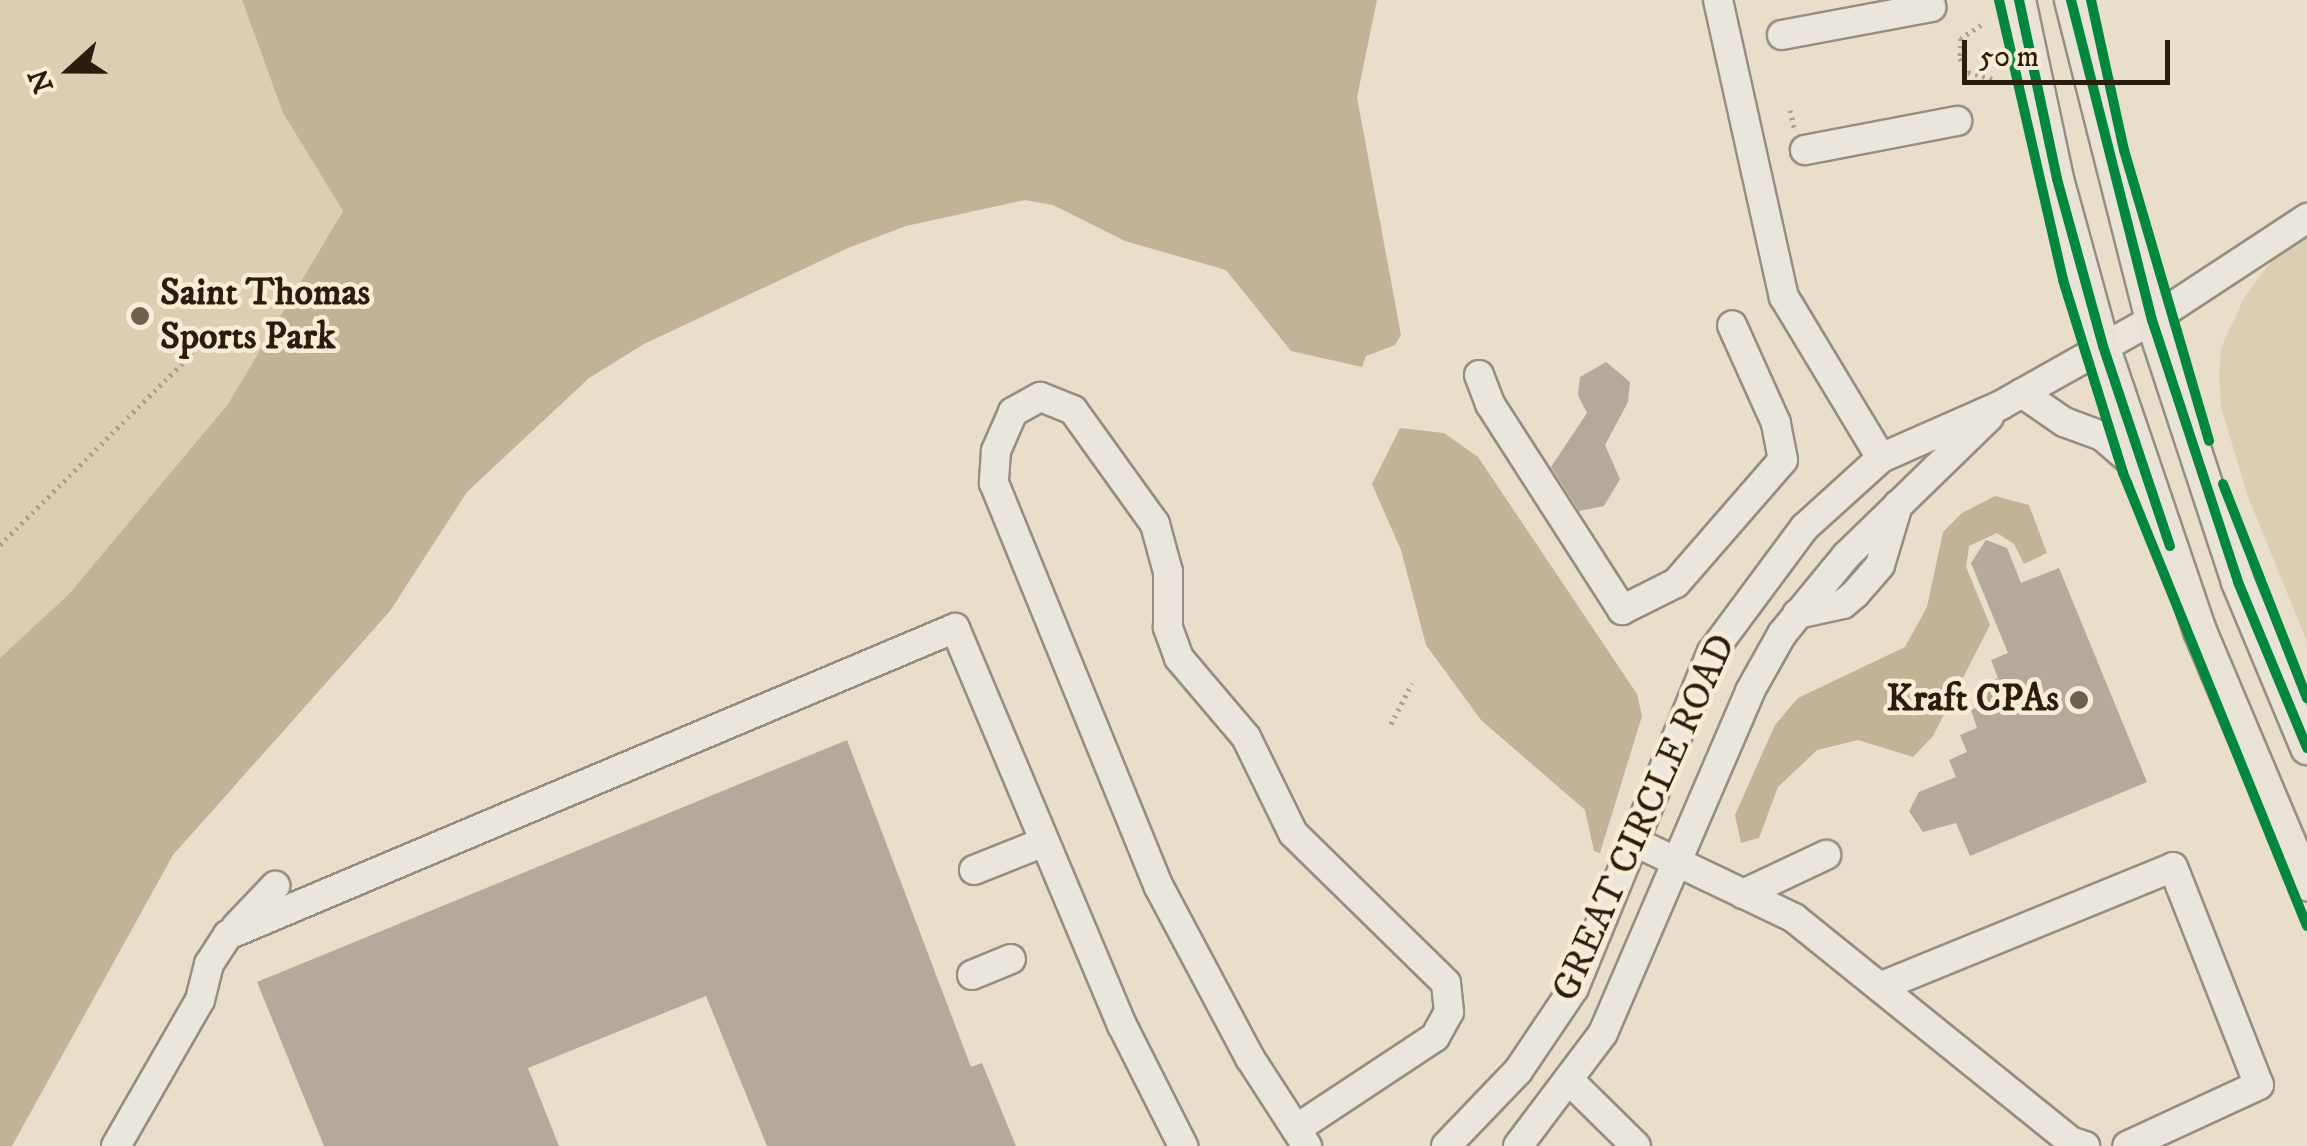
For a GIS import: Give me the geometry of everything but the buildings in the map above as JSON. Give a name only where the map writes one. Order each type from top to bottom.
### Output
[{"type":"main road","points":[[2019,0],[2057,179],[2103,346],[2200,631],[2307,884]]},
{"type":"main road","points":[[2071,0],[2152,320],[2238,582],[2307,748]]},
{"type":"street","points":[[1718,0],[1784,297],[1881,458]]},
{"type":"street","points":[[1782,35],[1931,7]]},
{"type":"street","points":[[1800,141],[1957,121]]},
{"type":"street","name":"GREAT CIRCLE ROAD","points":[[1446,1146],[1518,1071],[1574,988],[1712,652],[1773,563],[1837,494],[1881,458],[2011,399],[2152,320],[2307,218]]},
{"type":"street","points":[[1479,376],[1490,404],[1622,610],[1676,583],[1784,460],[1776,423],[1732,325]]},
{"type":"street","points":[[1040,397],[1073,410],[1154,524],[1168,572],[1168,627],[1179,658],[1246,737],[1293,833],[1446,984],[1449,1012],[1436,1037],[1301,1137],[1159,887],[994,484],[996,452],[1013,412],[1040,397]]},
{"type":"street","points":[[2011,399],[2102,436],[2146,473]]},
{"type":"street","name":"GREAT CIRCLE ROAD","points":[[1518,1146],[1571,1082],[1642,956],[1750,691],[1797,614],[1855,594],[1880,566],[1898,505],[2011,399]]},
{"type":"street","points":[[228,935],[955,628],[1149,1087],[1183,1146]]},
{"type":"street","points":[[974,870],[1044,842]]},
{"type":"street","points":[[1635,842],[1794,918],[2070,1141],[2085,1146]]},
{"type":"street","points":[[1744,894],[1826,856]]},
{"type":"street","points":[[1882,986],[2174,867],[2259,1085],[2127,1146]]},
{"type":"street","points":[[116,1146],[200,1000],[209,964],[228,935],[275,886]]},
{"type":"street","points":[[972,975],[1010,959]]},
{"type":"street","points":[[1571,1082],[1605,1110],[1636,1146]]},
{"type":"path","points":[[1981,24],[1962,38],[1960,58],[1968,72],[1993,79]]},
{"type":"path","points":[[1790,110],[1800,141]]},
{"type":"path","points":[[0,545],[196,351]]},
{"type":"path","points":[[1391,724],[1412,683]]},
{"type":"shaded area","name":"Saint Thomas Sports Park","points":[[0,0],[242,0],[283,113],[343,211],[228,404],[69,594],[0,658]]},
{"type":"shaded area","points":[[242,0],[1377,0],[1357,97],[1401,335],[1395,345],[1366,356],[1362,367],[1291,351],[1226,270],[1125,241],[1053,205],[1025,200],[906,226],[848,248],[644,344],[589,378],[467,492],[390,611],[173,855],[12,1146],[0,1146],[0,658],[69,594],[228,404],[343,211],[283,113]]},
{"type":"shaded area","points":[[2307,234],[2307,642],[2247,494],[2221,407],[2219,375],[2221,348],[2244,298],[2273,259]]},
{"type":"shaded area","points":[[1400,428],[1444,433],[1478,457],[1637,694],[1642,716],[1600,853],[1594,851],[1585,810],[1481,720],[1426,645],[1401,550],[1372,484]]},
{"type":"shaded area","points":[[1995,496],[2029,505],[2047,553],[2024,564],[2014,544],[1997,533],[1969,546],[1966,567],[1990,625],[1933,736],[1913,757],[1858,740],[1817,750],[1778,787],[1759,838],[1741,843],[1735,815],[1775,725],[1798,698],[1905,647],[1927,607],[1943,532],[1962,513]]},
{"type":"cycle path","points":[[1999,0],[2063,280],[2123,473],[2307,926]]},
{"type":"cycle path","points":[[2019,0],[2057,179],[2103,346],[2170,546]]},
{"type":"cycle path","points":[[2071,0],[2152,320],[2238,582],[2307,748]]},
{"type":"cycle path","points":[[2091,0],[2124,150],[2209,441]]},
{"type":"cycle path","points":[[2223,484],[2307,698]]},
{"type":"place","name":"Saint Thomas Sports Park","points":[[140,316]]},
{"type":"place","name":"Kraft CPAs","points":[[2079,700]]}]
